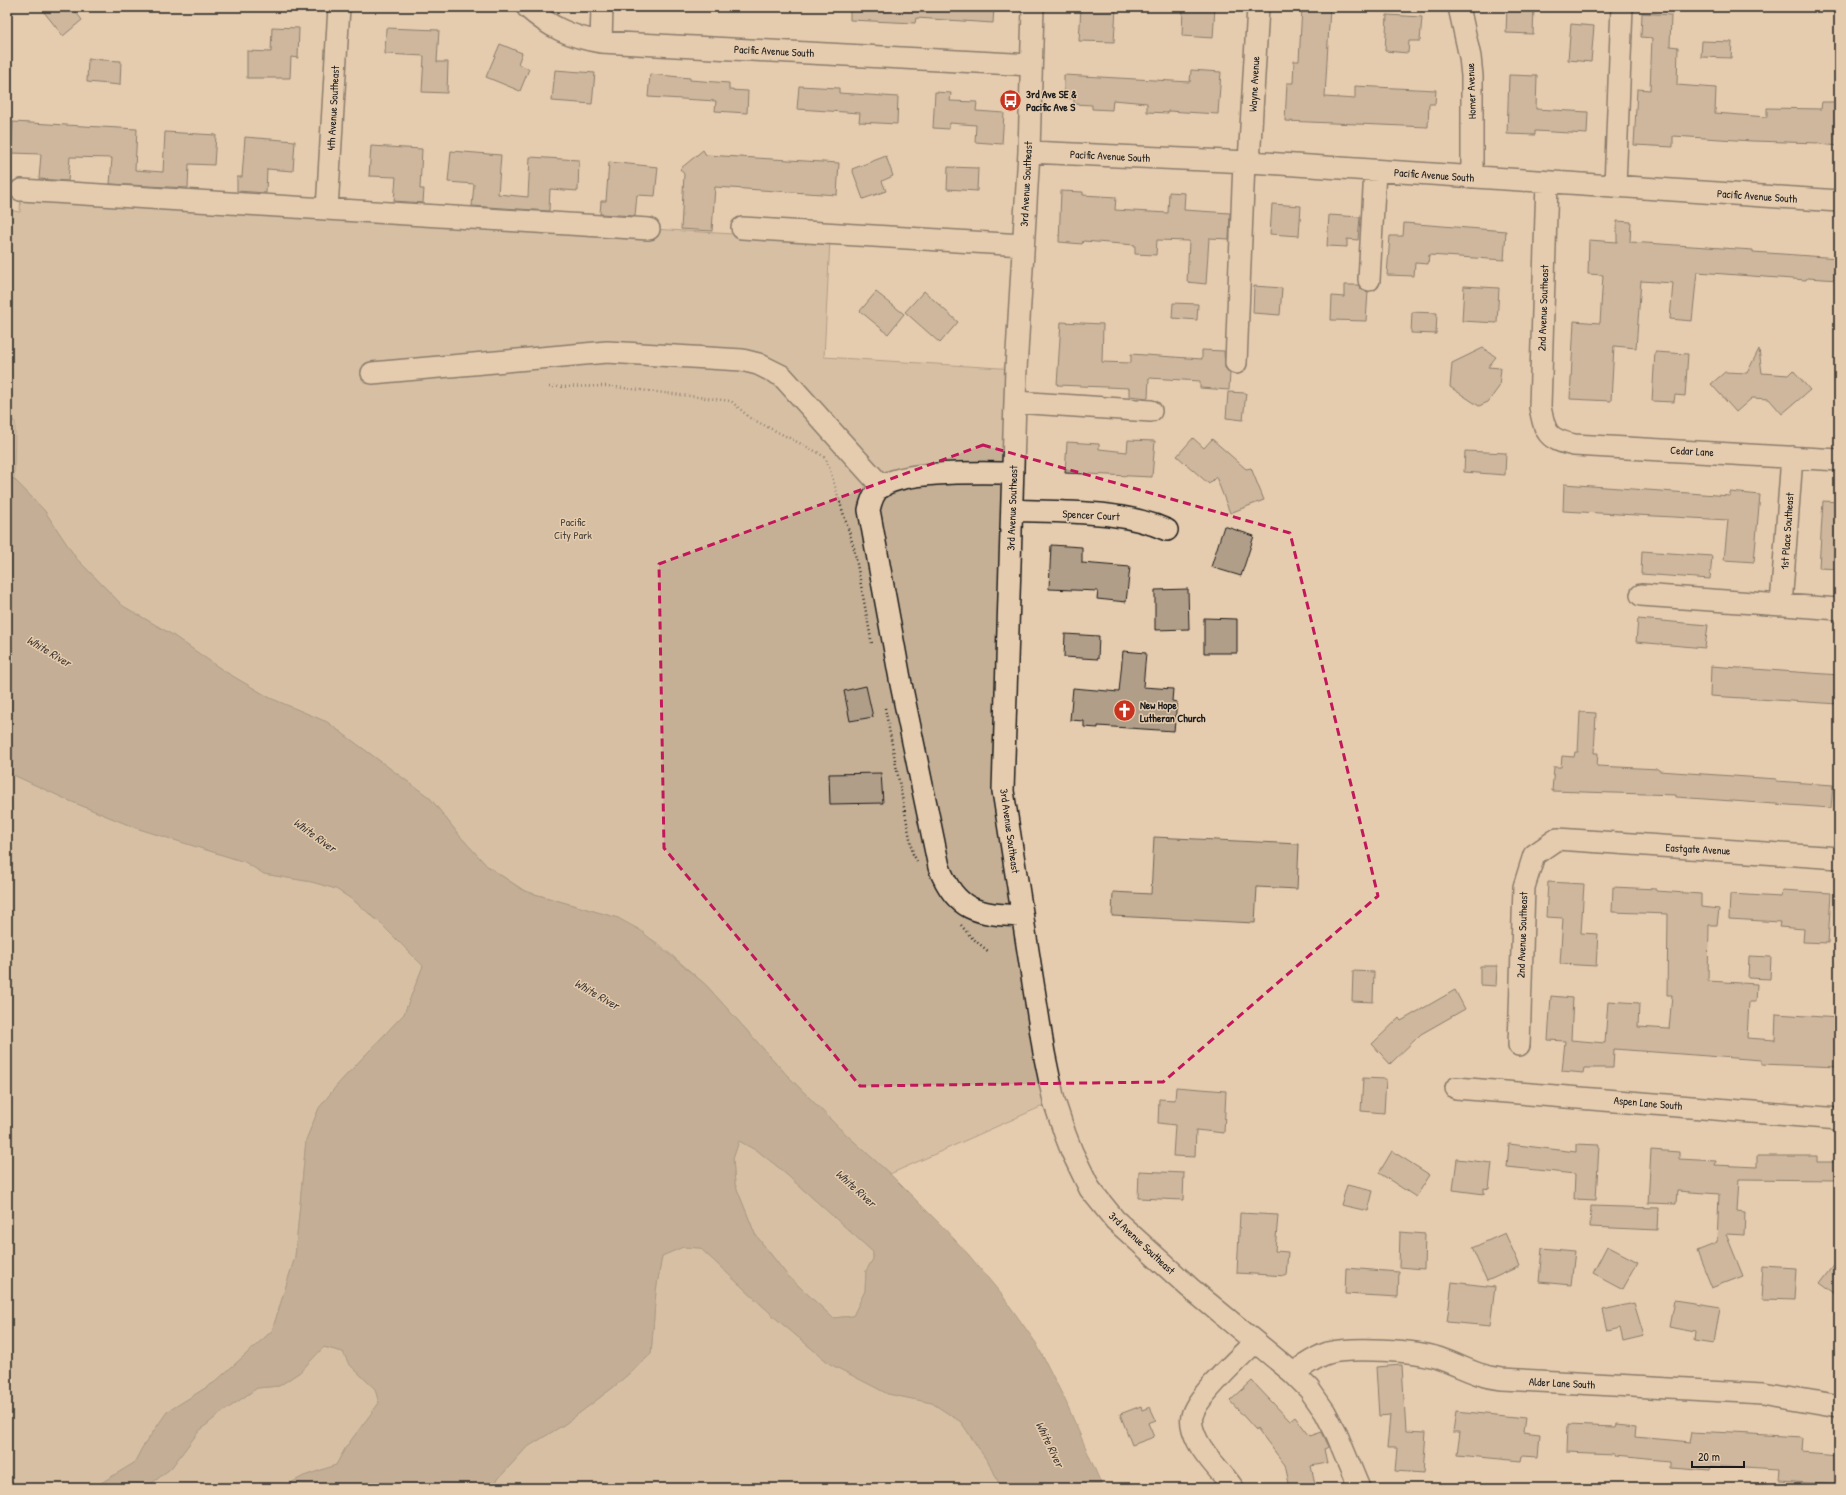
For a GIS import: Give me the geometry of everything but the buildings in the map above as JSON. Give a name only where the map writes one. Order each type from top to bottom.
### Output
[{"type":"street","name":"4th Avenue Southeast","points":[[327,209],[339,7]]},
{"type":"street","name":"Pacific Avenue South","points":[[527,7],[550,25],[563,32],[577,38],[600,42],[1031,65]]},
{"type":"street","points":[[600,42],[602,7]]},
{"type":"street","name":"3rd Avenue Southeast","points":[[1034,7],[1029,152],[1015,402],[1003,791],[1044,1053],[1054,1101],[1072,1152],[1090,1189],[1115,1220],[1190,1288],[1293,1373],[1310,1390],[1338,1435],[1359,1488]]},
{"type":"street","name":"Wayne Avenue","points":[[1236,363],[1246,162],[1258,7]]},
{"type":"street","name":"Homer Avenue","points":[[1459,7],[1470,56],[1472,76],[1472,177]]},
{"type":"street","points":[[1615,186],[1622,7]]},
{"type":"street","name":"Pacific Avenue South","points":[[1029,152],[1246,162],[1839,201]]},
{"type":"street","points":[[1369,280],[1375,171]]},
{"type":"street","name":"2nd Avenue Southeast","points":[[1547,182],[1540,407],[1544,425],[1548,433]]},
{"type":"street","points":[[21,190],[649,229]]},
{"type":"street","points":[[742,228],[1023,245]]},
{"type":"street","points":[[372,373],[606,352],[742,360],[758,364],[782,376],[882,486]]},
{"type":"street","points":[[1015,402],[1151,412]]},
{"type":"street","name":"Cedar Lane","points":[[1548,433],[1557,441],[1574,445],[1839,460]]},
{"type":"street","name":"1st Place Southeast","points":[[1781,605],[1792,457]]},
{"type":"street","points":[[1013,473],[915,476],[903,478],[882,486],[871,500],[869,510],[938,868],[952,894],[962,904],[994,915],[1022,916]]},
{"type":"street","name":"Spencer Court","points":[[1012,510],[1125,517],[1149,522],[1167,530]]},
{"type":"street","points":[[1641,595],[1839,609]]},
{"type":"street","name":"2nd Avenue Southeast","points":[[1519,1045],[1524,887],[1534,855],[1557,839]]},
{"type":"street","name":"Eastgate Avenue","points":[[1557,839],[1839,858]]},
{"type":"street","name":"Aspen Lane South","points":[[1456,1088],[1839,1119]]},
{"type":"street","points":[[1233,1488],[1198,1442],[1192,1427],[1192,1417],[1196,1406],[1220,1377],[1255,1342]]},
{"type":"street","name":"Alder Lane South","points":[[1293,1373],[1317,1358],[1336,1351],[1360,1350],[1416,1353],[1437,1357],[1478,1375],[1502,1380],[1764,1393],[1839,1406]]},
{"type":"path","points":[[549,387],[607,386],[731,402],[750,418],[819,452],[826,459],[830,467],[854,548],[874,650]]},
{"type":"path","points":[[884,705],[913,854],[920,866]]},
{"type":"path","points":[[956,919],[970,936],[989,952]]},
{"type":"highlighted area","points":[[983,445],[1290,533],[1378,896],[1163,1082],[860,1086],[664,848],[659,564]]},
{"type":"green space","name":"Pacific City Park","points":[[21,190],[830,240],[824,357],[1016,369],[1003,791],[1054,1101],[890,1174],[838,1127],[785,1073],[706,985],[659,944],[618,918],[525,891],[487,866],[459,835],[430,798],[327,722],[270,698],[224,671],[171,634],[123,606],[76,558],[44,510],[14,479],[15,422],[7,418],[7,210],[20,212]]},
{"type":"green space","points":[[7,772],[70,801],[136,828],[245,862],[264,874],[312,882],[336,889],[353,900],[378,921],[423,966],[404,1014],[338,1084],[319,1108],[306,1140],[295,1257],[272,1331],[215,1382],[167,1412],[142,1448],[134,1463],[93,1488],[7,1488]]},
{"type":"green space","points":[[1154,837],[1299,844],[1297,889],[1257,887],[1255,923],[1112,916],[1113,892],[1151,894]]},
{"type":"green space","points":[[739,1141],[759,1152],[778,1167],[873,1252],[873,1259],[866,1271],[865,1291],[853,1316],[833,1318],[787,1275],[755,1234],[735,1184],[733,1159]]},
{"type":"green space","points":[[683,1247],[700,1248],[780,1322],[830,1364],[888,1394],[932,1403],[961,1422],[992,1468],[1001,1488],[490,1488],[526,1448],[565,1424],[615,1386],[651,1354],[656,1291],[662,1256]]},
{"type":"green space","points":[[323,1347],[343,1352],[349,1364],[375,1389],[379,1403],[346,1447],[336,1465],[304,1476],[281,1488],[146,1488],[171,1468],[199,1431],[217,1416],[257,1388],[279,1386],[300,1372]]},
{"type":"water","name":"White River","points":[[7,476],[14,479],[44,510],[76,558],[123,606],[171,634],[224,671],[270,698],[327,722],[430,798],[459,835],[487,866],[524,891],[618,918],[640,930],[706,985],[785,1073],[838,1127],[890,1174],[940,1224],[968,1254],[1002,1295],[1036,1343],[1066,1402],[1103,1488],[1001,1488],[992,1468],[961,1422],[932,1403],[888,1394],[830,1364],[780,1322],[700,1248],[683,1247],[662,1256],[656,1291],[651,1354],[615,1386],[565,1424],[526,1448],[490,1488],[281,1488],[304,1476],[336,1465],[346,1447],[379,1403],[375,1389],[349,1364],[343,1352],[324,1347],[300,1372],[279,1386],[257,1388],[217,1416],[199,1431],[171,1468],[146,1488],[93,1488],[134,1463],[142,1448],[167,1412],[215,1382],[272,1331],[295,1257],[306,1140],[319,1108],[338,1084],[404,1014],[423,966],[378,921],[353,900],[336,889],[312,882],[264,874],[245,862],[136,828],[70,801],[7,772]],"holes":[[[739,1141],[759,1152],[778,1167],[873,1252],[873,1259],[866,1271],[865,1291],[853,1316],[833,1318],[787,1275],[755,1234],[735,1184],[733,1159]]]},
{"type":"place","name":"3rd Ave SE & Pacific Ave S","points":[[1011,100]]},
{"type":"place","name":"New Hope Lutheran Church","points":[[1124,711]]}]
